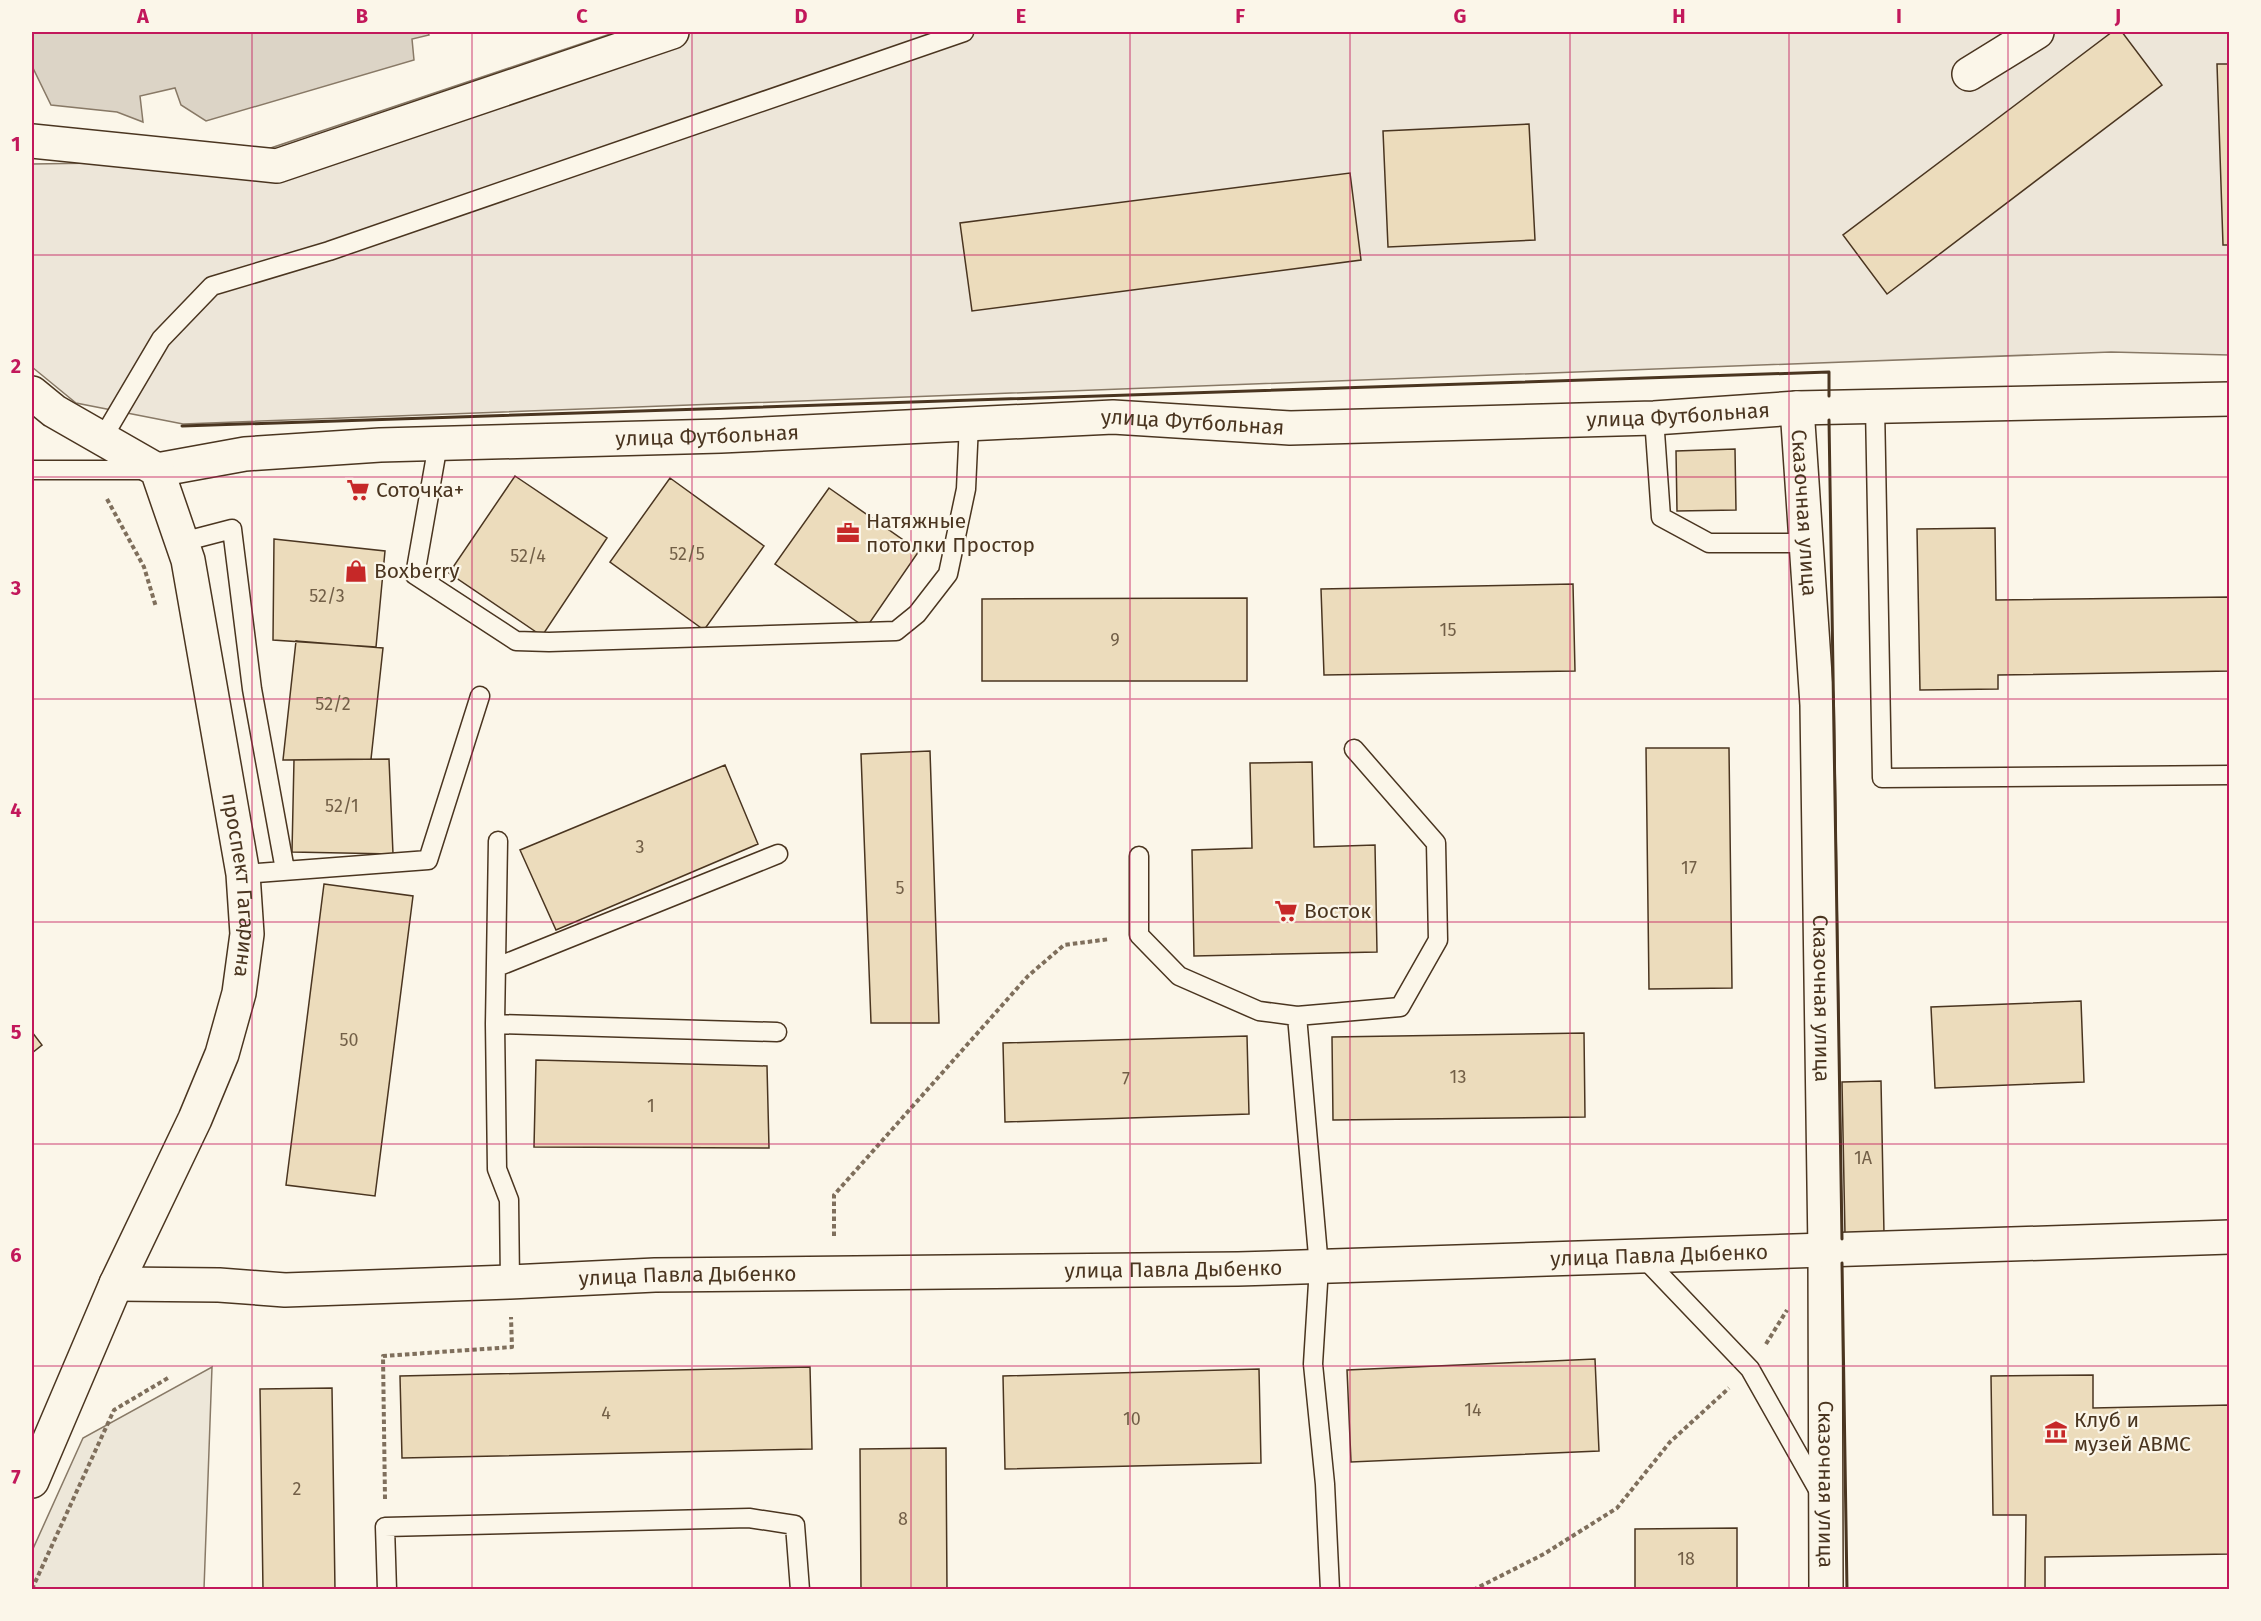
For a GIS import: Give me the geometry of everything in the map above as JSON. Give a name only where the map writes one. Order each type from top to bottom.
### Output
[{"type":"street","points":[[32,141],[277,166],[672,32]]},
{"type":"street","points":[[1969,74],[2037,32]]},
{"type":"street","points":[[32,393],[54,411],[157,470]]},
{"type":"street","name":"улица Футбольная","points":[[157,470],[245,454],[380,445],[709,436],[1113,417],[1290,428],[1654,418],[1797,408],[2229,399]]},
{"type":"street","name":"Сказочная улица","points":[[1797,408],[1817,705],[1825,1251],[1826,1590]]},
{"type":"street","name":"проспект Гагарина","points":[[32,1482],[116,1284],[195,1119],[222,1054],[239,993],[247,934],[243,874],[188,560],[157,470]]},
{"type":"street","name":"улица Павла Дыбенко","points":[[116,1284],[285,1290],[655,1275],[1319,1267],[2229,1237]]},
{"type":"lane","points":[[102,439],[160,339],[212,286],[329,251],[964,32]]},
{"type":"lane","points":[[1875,406],[1882,778],[2229,775]]},
{"type":"lane","points":[[1654,418],[1661,517],[1709,543],[1807,543]]},
{"type":"lane","points":[[438,444],[415,575],[516,641],[561,642],[896,631],[917,614],[948,574],[966,489],[969,424]]},
{"type":"lane","points":[[32,470],[157,470]]},
{"type":"lane","points":[[182,542],[232,529],[252,688],[285,870]]},
{"type":"lane","points":[[243,874],[428,860],[480,696]]},
{"type":"lane","points":[[1139,856],[1139,935],[1179,976],[1259,1011],[1297,1016],[1400,1007],[1438,940],[1436,843],[1354,749]]},
{"type":"lane","points":[[498,841],[495,1024],[497,1169],[509,1200],[510,1282]]},
{"type":"lane","points":[[496,967],[778,854]]},
{"type":"lane","points":[[1297,1016],[1319,1267],[1313,1364],[1325,1484],[1330,1590]]},
{"type":"lane","points":[[495,1024],[777,1032]]},
{"type":"lane","points":[[1642,1256],[1750,1369],[1826,1503]]},
{"type":"lane","points":[[387,1590],[385,1527],[749,1518],[795,1525],[800,1590]]},
{"type":"path","points":[[144,567],[157,611]]},
{"type":"path","points":[[833,1273],[834,1195],[1028,976],[1064,945],[1139,935]]},
{"type":"path","points":[[1473,1590],[1544,1554],[1617,1508],[1671,1442],[1750,1369],[1793,1300]]},
{"type":"path","points":[[385,1527],[383,1356],[512,1347]]},
{"type":"path","points":[[32,1589],[114,1410],[168,1378]]},
{"type":"shaded area","points":[[32,32],[428,32],[429,35],[412,39],[414,60],[206,121],[181,105],[175,88],[140,96],[143,122],[117,112],[51,105],[32,66]]},
{"type":"shaded area","points":[[616,32],[2229,32],[2229,355],[2111,352],[183,424],[76,403],[32,367],[32,164],[232,161]]},
{"type":"shaded area","points":[[212,1367],[204,1589],[32,1589],[32,1551],[83,1438]]},
{"type":"building","points":[[2112,32],[2122,32],[2162,85],[1887,294],[1843,235]]},
{"type":"building","points":[[2217,64],[2230,64],[2230,245],[2223,245]]},
{"type":"building","points":[[1529,124],[1535,240],[1388,247],[1383,131]]},
{"type":"building","points":[[1350,173],[1361,260],[972,311],[960,223]]},
{"type":"building","points":[[1735,449],[1736,510],[1677,511],[1676,451]]},
{"type":"building","points":[[515,476],[607,538],[542,636],[449,573]]},
{"type":"building","points":[[670,478],[764,546],[704,630],[610,562]]},
{"type":"building","points":[[829,488],[919,551],[866,628],[775,564]]},
{"type":"building","points":[[1995,528],[1996,600],[2230,597],[2230,671],[1998,675],[1998,689],[1920,690],[1917,529]]},
{"type":"building","points":[[274,539],[385,551],[376,647],[273,640]]},
{"type":"building","points":[[1573,584],[1575,671],[1324,675],[1321,589]]},
{"type":"building","points":[[1247,598],[1247,681],[982,681],[982,599]]},
{"type":"building","points":[[296,641],[383,648],[371,759],[283,760]]},
{"type":"building","points":[[1646,748],[1729,748],[1732,988],[1649,989]]},
{"type":"building","points":[[930,751],[939,1023],[871,1023],[861,754]]},
{"type":"building","points":[[389,759],[393,854],[292,852],[294,760]]},
{"type":"building","points":[[1312,762],[1314,847],[1375,845],[1377,952],[1194,956],[1192,850],[1252,848],[1250,763]]},
{"type":"building","points":[[725,765],[758,844],[556,930],[520,850]]},
{"type":"building","points":[[324,884],[413,896],[375,1196],[286,1185]]},
{"type":"building","points":[[2081,1001],[2084,1082],[1935,1088],[1931,1007]]},
{"type":"building","points":[[32,1032],[42,1045],[32,1053]]},
{"type":"building","points":[[1584,1033],[1585,1117],[1333,1120],[1332,1037]]},
{"type":"building","points":[[1247,1036],[1249,1114],[1005,1122],[1003,1043]]},
{"type":"building","points":[[536,1060],[767,1066],[769,1148],[534,1147]]},
{"type":"building","points":[[1881,1081],[1884,1234],[1845,1235],[1842,1082]]},
{"type":"building","points":[[1595,1359],[1599,1451],[1351,1462],[1347,1370]]},
{"type":"building","points":[[810,1367],[812,1449],[402,1458],[400,1376]]},
{"type":"building","points":[[1259,1369],[1261,1463],[1005,1469],[1003,1376]]},
{"type":"building","points":[[2093,1375],[2093,1408],[2230,1405],[2230,1554],[2045,1557],[2045,1590],[2025,1590],[2026,1515],[1993,1515],[1991,1376]]},
{"type":"building","points":[[332,1388],[335,1590],[263,1590],[260,1389]]},
{"type":"building","points":[[946,1448],[947,1590],[861,1590],[860,1449]]},
{"type":"building","points":[[1737,1528],[1737,1590],[1635,1590],[1635,1529]]},
{"type":"wall","points":[[182,426],[1829,372],[1829,396]]},
{"type":"wall","points":[[1829,420],[1842,1239]]},
{"type":"wall","points":[[1842,1263],[1847,1590]]},
{"type":"place","name":"Соточка+","points":[[358,490]]},
{"type":"place","name":"Натяжные потолки Простор","points":[[848,533]]},
{"type":"place","name":"Boxberry","points":[[356,571]]},
{"type":"place","name":"Восток","points":[[1286,911]]},
{"type":"place","name":"Клуб и музей АВМС","points":[[2056,1432]]}]
